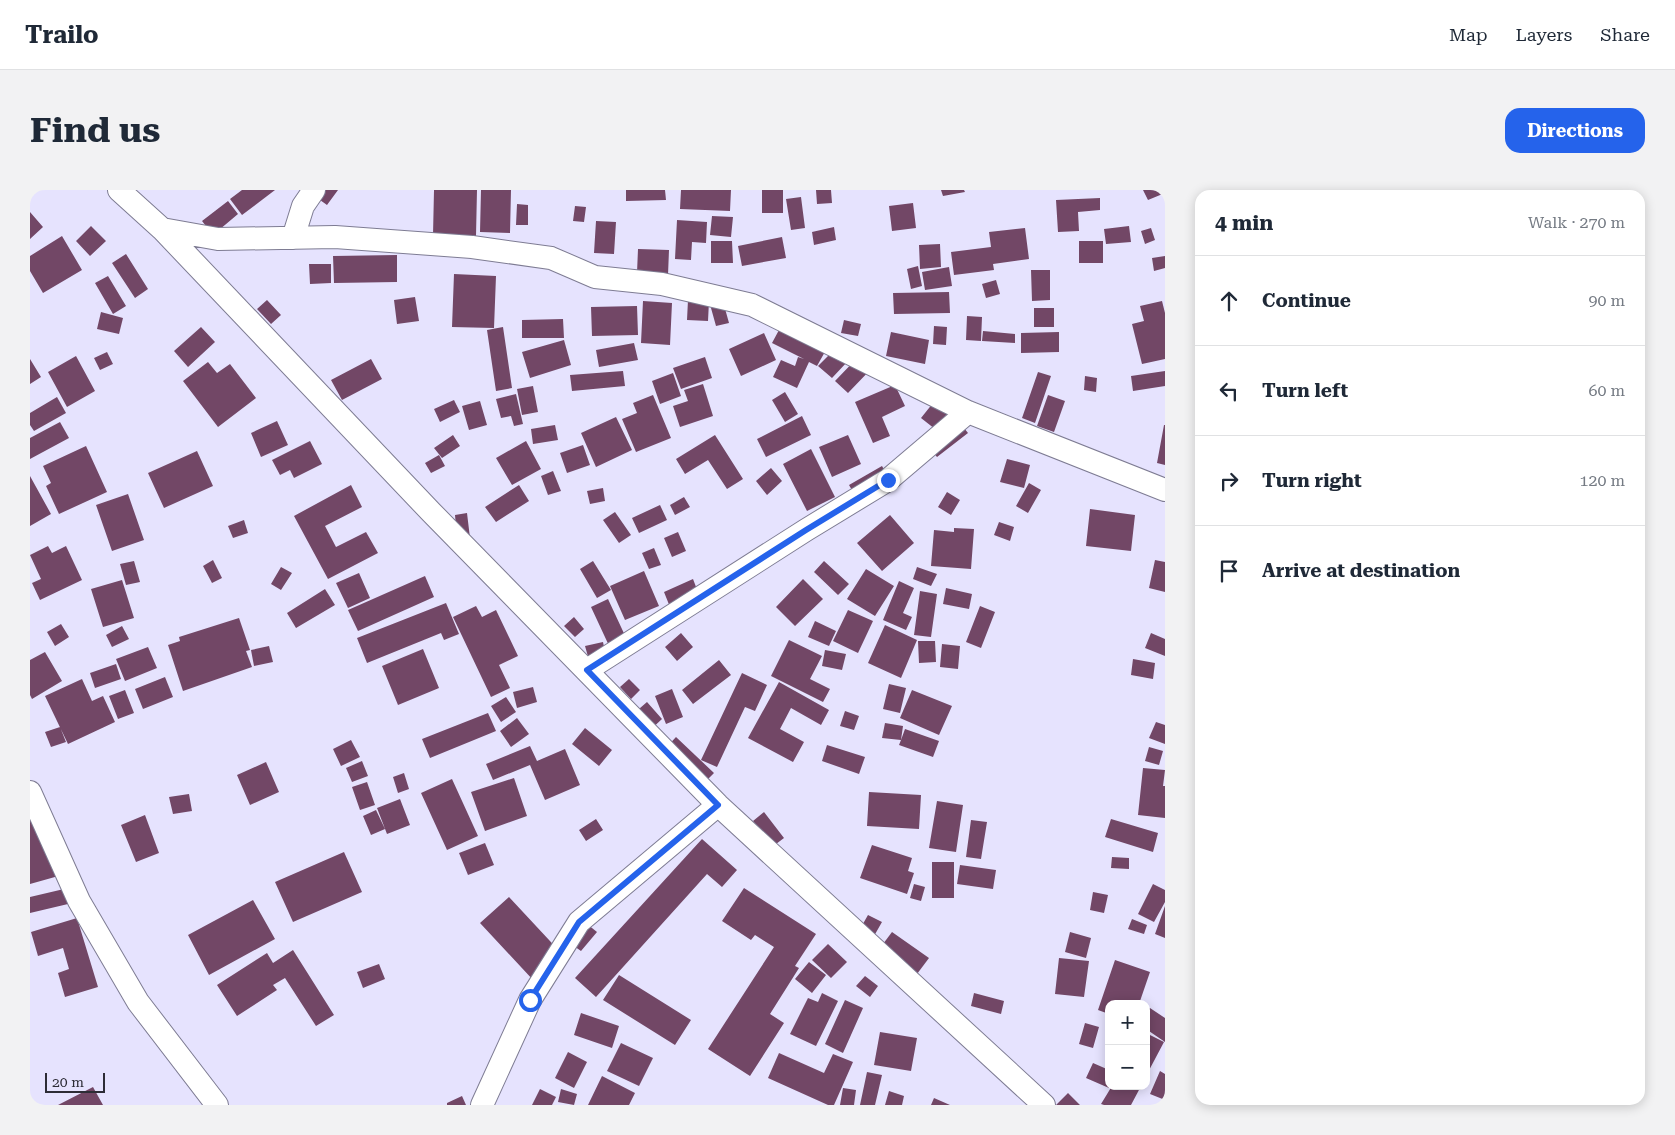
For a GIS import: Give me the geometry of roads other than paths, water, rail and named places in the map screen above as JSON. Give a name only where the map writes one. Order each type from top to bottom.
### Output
[{"type":"street","points":[[119,190],[162,228],[431,512],[718,805],[1044,1105]]},
{"type":"street","points":[[293,238],[303,206],[314,190]]},
{"type":"street","points":[[162,228],[218,239],[335,237],[472,247],[551,258],[594,277],[662,284],[752,305],[968,412],[1165,490]]},
{"type":"street","points":[[587,670],[798,535],[888,480],[968,412]]},
{"type":"street","points":[[30,792],[78,902],[138,1002],[217,1105]]},
{"type":"street","points":[[482,1105],[530,1000],[579,922],[718,805]]}]
